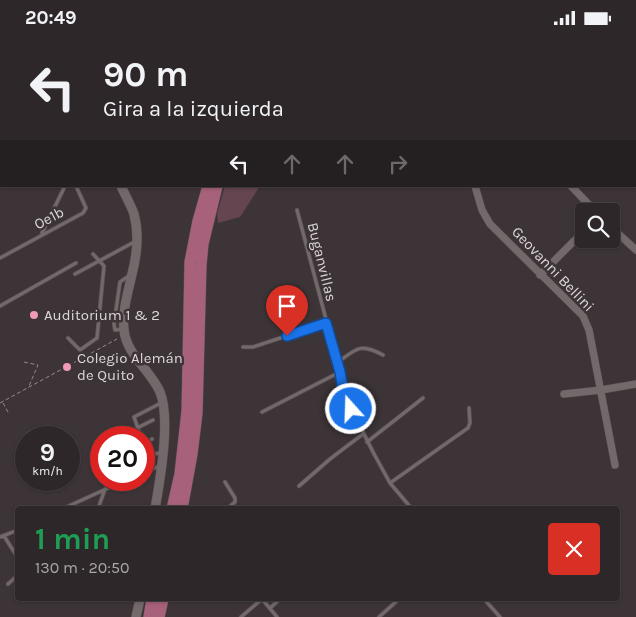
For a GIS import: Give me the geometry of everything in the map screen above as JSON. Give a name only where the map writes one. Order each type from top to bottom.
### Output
[{"type":"main road","points":[[173,506],[181,467],[186,418],[190,262],[198,221],[208,187]]},
{"type":"main road","points":[[183,506],[197,413],[200,265],[217,187]]},
{"type":"main road","points":[[149,617],[152,601]]},
{"type":"main road","points":[[159,617],[163,601]]},
{"type":"street","points":[[121,187],[134,214],[137,240],[132,273],[124,301],[124,329],[129,345],[159,391],[163,402],[163,453],[155,506]]},
{"type":"street","name":"Geovanni Bellini","points":[[475,187],[482,210],[490,224],[583,316],[590,330],[616,465]]},
{"type":"street","points":[[572,187],[587,203]]},
{"type":"street","points":[[620,235],[636,250]]},
{"type":"street","points":[[540,275],[575,240]]},
{"type":"street","points":[[564,394],[636,384]]},
{"type":"street","points":[[136,617],[140,601]]},
{"type":"lane","points":[[42,234],[65,187]]},
{"type":"lane","name":"Oe1b","points":[[0,258],[85,211],[86,208],[76,187]]},
{"type":"lane","name":"Buganvillas","points":[[297,210],[340,372],[344,396],[390,483],[409,506]]},
{"type":"lane","points":[[75,274],[137,240]]},
{"type":"lane","points":[[68,338],[80,350],[97,338],[104,266],[93,253]]},
{"type":"lane","points":[[0,306],[76,263]]},
{"type":"lane","points":[[243,347],[253,347],[326,323]]},
{"type":"lane","points":[[337,363],[358,348],[368,348],[384,355]]},
{"type":"lane","points":[[262,412],[330,375],[340,372]]},
{"type":"lane","points":[[368,442],[423,398]]},
{"type":"lane","points":[[136,426],[134,417],[155,408],[163,402]]},
{"type":"lane","points":[[390,483],[468,428],[470,423],[469,408]]},
{"type":"lane","points":[[141,426],[153,420]]},
{"type":"lane","points":[[299,486],[363,434]]},
{"type":"lane","points":[[155,453],[163,453]]},
{"type":"lane","points":[[155,468],[162,465]]},
{"type":"lane","points":[[224,482],[235,498],[235,502],[231,506]]},
{"type":"lane","points":[[68,506],[100,491]]},
{"type":"lane","points":[[99,506],[105,491]]},
{"type":"lane","points":[[15,531],[2,536],[15,554]]},
{"type":"lane","points":[[8,584],[15,578]]},
{"type":"lane","points":[[241,617],[260,601]]},
{"type":"lane","points":[[264,601],[277,617]]},
{"type":"lane","points":[[270,608],[278,601]]},
{"type":"lane","points":[[379,617],[398,601]]},
{"type":"lane","points":[[486,601],[500,617]]},
{"type":"path","points":[[9,415],[1,403],[118,338]]},
{"type":"path","points":[[24,362],[38,365],[29,387]]},
{"type":"shaded area","points":[[225,187],[259,187],[240,217],[218,223],[217,214]]},
{"type":"place","name":"Auditorium 1 & 2","points":[[34,315]]},
{"type":"place","name":"Colegio Alemán de Quito","points":[[67,367]]},
{"type":"route","points":[[287,336],[326,323],[340,372],[344,396],[351,409]]}]
